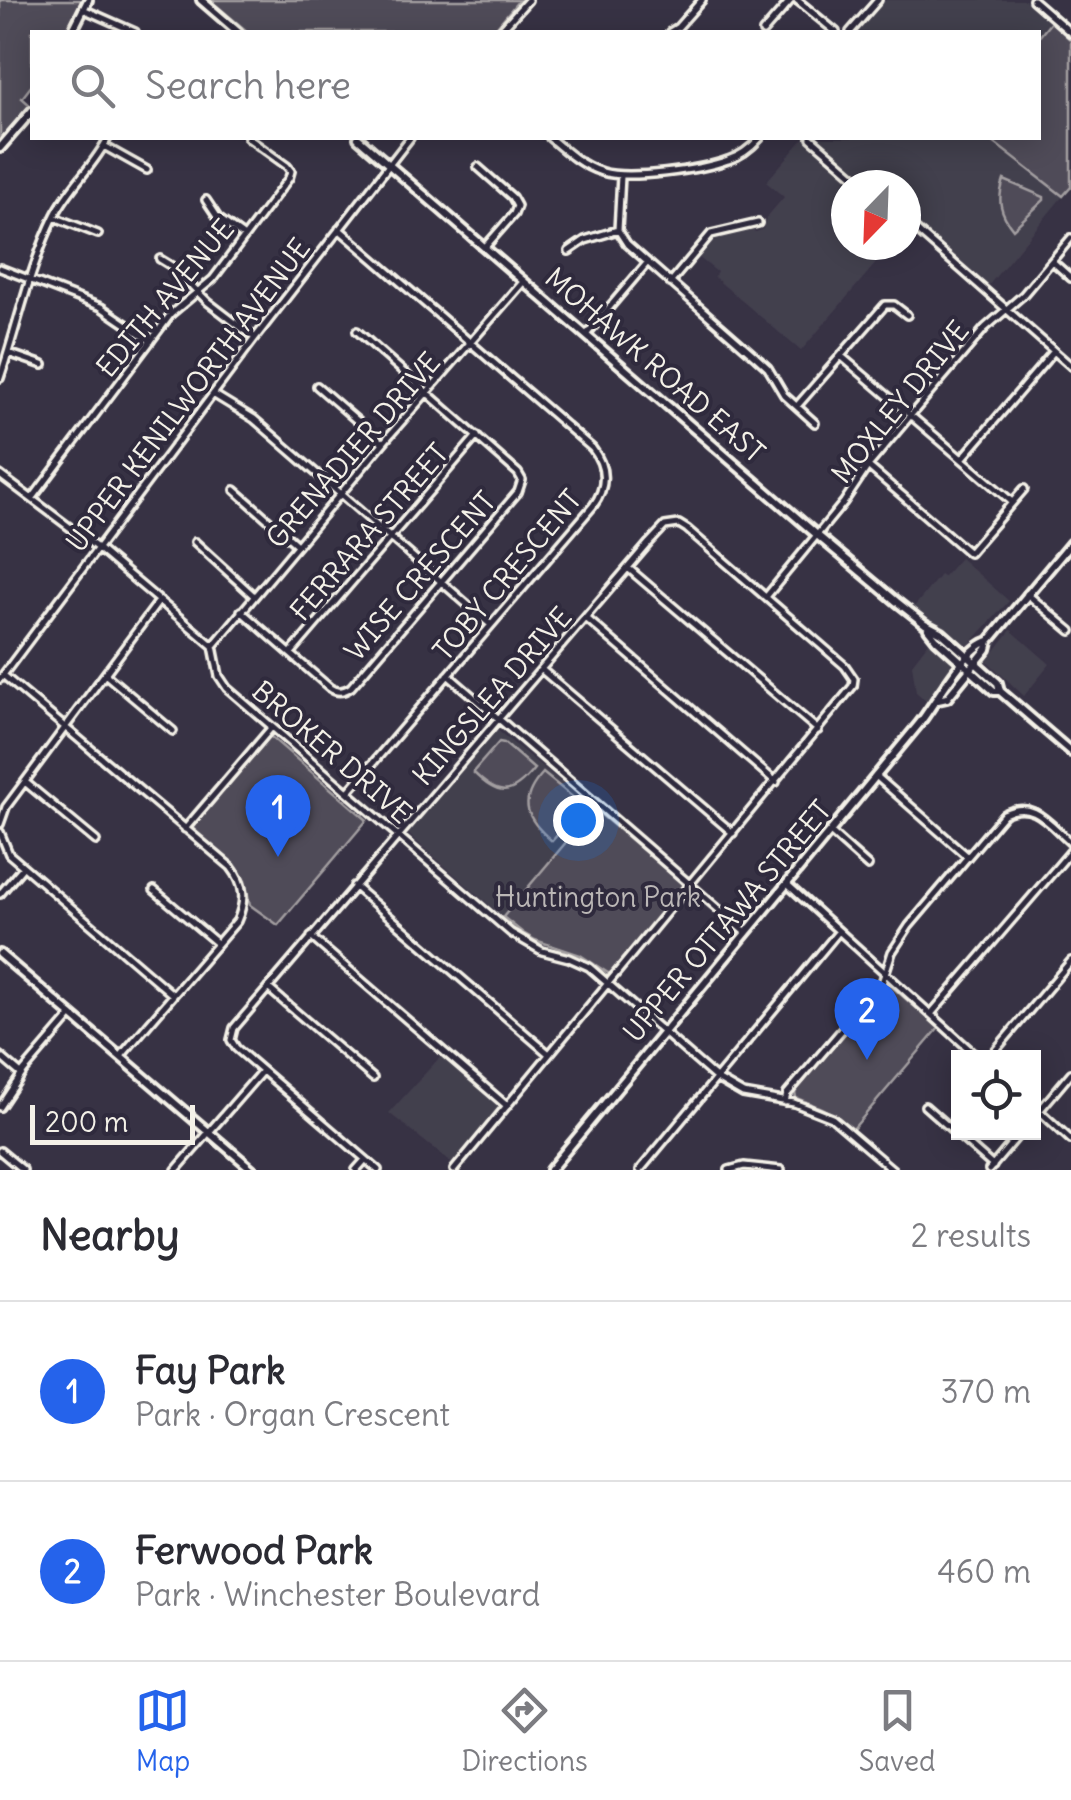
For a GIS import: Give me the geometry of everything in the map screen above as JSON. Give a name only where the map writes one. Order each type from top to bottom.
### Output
[{"type":"main road","points":[[73,30],[88,0]]},
{"type":"main road","points":[[201,0],[236,30]]},
{"type":"main road","points":[[0,148],[30,113]]},
{"type":"main road","name":"MOHAWK ROAD EAST","points":[[360,140],[817,535],[924,624],[942,633],[994,690],[1071,752]]},
{"type":"main road","name":"UPPER OTTAWA STREET","points":[[938,700],[947,698],[1071,542]]},
{"type":"main road","name":"UPPER OTTAWA STREET","points":[[550,1170],[938,700],[939,692],[980,643],[989,641]]},
{"type":"main road","points":[[0,954],[253,1170]]},
{"type":"street","points":[[501,30],[528,0]]},
{"type":"street","points":[[673,30],[702,0]]},
{"type":"street","points":[[765,30],[794,0],[833,30]]},
{"type":"street","points":[[852,30],[878,0]]},
{"type":"street","points":[[1032,0],[1071,34]]},
{"type":"street","points":[[83,9],[130,30]]},
{"type":"street","points":[[0,378],[54,218],[107,140]]},
{"type":"street","name":"EDITH AVENUE","points":[[32,498],[170,314],[213,279],[289,178],[291,171],[251,140]]},
{"type":"street","name":"UPPER KENILWORTH AVENUE","points":[[2,677],[408,140]]},
{"type":"street","points":[[552,140],[587,166],[621,176],[723,162],[758,140]]},
{"type":"street","points":[[813,140],[848,170]]},
{"type":"street","points":[[104,146],[147,170]]},
{"type":"street","points":[[478,167],[517,206],[485,247]]},
{"type":"street","points":[[621,176],[618,230],[627,244],[768,368],[784,395],[816,422]]},
{"type":"street","points":[[206,200],[218,218],[243,236]]},
{"type":"street","points":[[54,218],[98,234]]},
{"type":"street","points":[[670,282],[716,231],[758,223]]},
{"type":"street","name":"TOBY CRESCENT","points":[[339,229],[592,448],[604,472],[598,501],[348,792]]},
{"type":"street","points":[[570,251],[585,240],[618,230]]},
{"type":"street","points":[[697,234],[704,241]]},
{"type":"street","points":[[921,234],[1071,366]]},
{"type":"street","name":"MOXLEY DRIVE","points":[[766,598],[844,502],[868,466],[981,332],[1024,294],[1071,238]]},
{"type":"street","points":[[160,259],[255,338]]},
{"type":"street","points":[[1052,261],[1071,278]]},
{"type":"street","points":[[586,335],[648,263]]},
{"type":"street","points":[[0,268],[101,307],[150,341]]},
{"type":"street","name":"GRENADIER DRIVE","points":[[212,646],[524,281]]},
{"type":"street","points":[[798,406],[885,305],[894,305],[907,316]]},
{"type":"street","name":"WISE CRESCENT","points":[[241,611],[330,688],[344,691],[522,484],[518,473],[357,331]]},
{"type":"street","points":[[962,459],[1054,351]]},
{"type":"street","points":[[8,353],[43,365]]},
{"type":"street","points":[[841,356],[1012,502]]},
{"type":"street","points":[[317,386],[384,444]]},
{"type":"street","points":[[213,394],[254,419],[491,624]]},
{"type":"street","name":"FERRARA STREET","points":[[291,653],[477,436]]},
{"type":"street","points":[[868,466],[970,554],[1024,489]]},
{"type":"street","name":"BROKER DRIVE","points":[[0,475],[98,548],[212,646],[226,688],[519,940],[581,963],[717,1079],[743,1094],[815,1109],[832,1118],[893,1170]]},
{"type":"street","points":[[235,490],[298,545]]},
{"type":"street","name":"KINGSLEA DRIVE","points":[[262,1071],[236,1048],[231,1040],[234,1028],[664,527],[674,523],[687,529],[766,598]]},
{"type":"street","points":[[195,542],[254,596]]},
{"type":"street","points":[[628,568],[818,730]]},
{"type":"street","points":[[1028,594],[1071,631]]},
{"type":"street","points":[[454,1170],[851,689],[854,679],[846,666],[766,598]]},
{"type":"street","points":[[159,601],[6,807],[0,828],[9,854],[173,995]]},
{"type":"street","points":[[586,618],[776,782]]},
{"type":"street","points":[[542,670],[733,833]]},
{"type":"street","points":[[105,674],[173,731]]},
{"type":"street","points":[[448,675],[746,933]]},
{"type":"street","points":[[2,677],[231,867],[243,888],[238,918],[121,1056]]},
{"type":"street","points":[[185,829],[272,727]]},
{"type":"street","points":[[876,776],[967,856]]},
{"type":"street","points":[[25,782],[96,841]]},
{"type":"street","points":[[784,1102],[882,983],[898,942],[967,856],[1004,814],[1018,808],[1037,814],[1071,847],[931,1014]]},
{"type":"street","points":[[830,832],[868,866]]},
{"type":"street","points":[[0,894],[23,867]]},
{"type":"street","points":[[786,884],[970,1050]]},
{"type":"street","points":[[354,886],[550,1054]]},
{"type":"street","points":[[154,890],[218,944]]},
{"type":"street","points":[[640,1170],[839,932]]},
{"type":"street","points":[[311,937],[507,1106]]},
{"type":"street","points":[[996,1050],[1071,961]]},
{"type":"street","points":[[268,988],[372,1078]]},
{"type":"street","points":[[0,1108],[22,1074],[72,1015]]},
{"type":"street","points":[[0,1056],[22,1074]]},
{"type":"street","points":[[176,1170],[262,1071],[378,1170]]},
{"type":"street","points":[[1041,1106],[1071,1073]]},
{"type":"street","points":[[924,1106],[991,1168],[1014,1140]]},
{"type":"street","points":[[1041,1117],[1071,1140]]},
{"type":"street","points":[[0,1150],[23,1170]]},
{"type":"street","points":[[356,1170],[365,1160]]},
{"type":"street","points":[[729,1170],[744,1166],[781,1170]]},
{"type":"shaded area","points":[[885,0],[1025,0],[1051,22],[1041,34],[1041,30],[859,30]]},
{"type":"shaded area","points":[[806,140],[841,170],[831,170],[831,260],[879,260],[801,351],[714,277],[717,272],[698,257],[719,235],[763,229],[766,218],[784,197],[766,182]]},
{"type":"shaded area","points":[[822,140],[991,140],[1063,196],[988,286],[921,227],[921,170],[856,170]]},
{"type":"shaded area","points":[[960,558],[1009,601],[969,645],[914,607]]},
{"type":"shaded area","points":[[1011,630],[1050,664],[1024,696],[987,661]]},
{"type":"shaded area","points":[[929,642],[951,661],[951,667],[926,701],[916,692],[912,664]]},
{"type":"shaded area","points":[[497,730],[594,809],[503,917],[408,834]]},
{"type":"shaded area","points":[[441,1056],[499,1104],[453,1164],[389,1113]]},
{"type":"green space","points":[[0,0],[82,0],[67,30],[30,30],[30,88],[22,98],[30,105],[0,139]]},
{"type":"green space","points":[[210,0],[519,0],[494,30],[246,30]]},
{"type":"green space","points":[[1051,22],[1071,40],[1071,187],[1063,196],[991,140],[1041,140],[1041,34]]},
{"type":"green space","points":[[1004,180],[1044,197],[1013,229],[1001,206]]},
{"type":"green space","points":[[270,736],[367,820],[278,925],[250,905],[245,881],[191,829]]},
{"type":"green space","points":[[499,742],[534,769],[518,785],[504,791],[490,786],[473,772]]},
{"type":"green space","points":[[543,773],[581,804],[552,841],[536,825],[528,809],[530,792]]},
{"type":"green space","name":"Huntington Park","points":[[594,809],[682,883],[682,888],[611,973],[580,955],[535,940],[503,917]]},
{"type":"green space","points":[[886,985],[939,1028],[853,1129],[826,1110],[796,1098],[795,1092]]},
{"type":"place","name":"Fay Park","points":[[278,857]]},
{"type":"place","name":"Ferwood Park","points":[[867,1060]]}]
